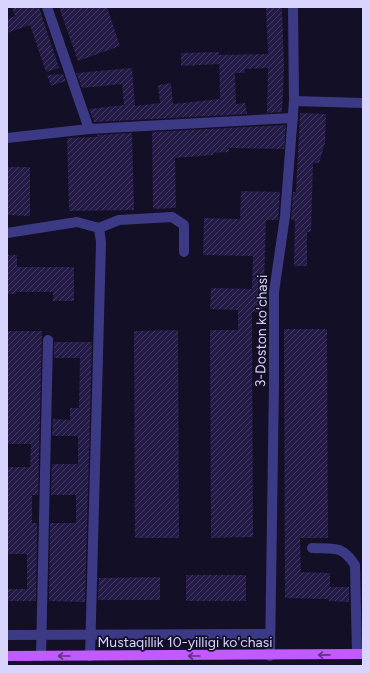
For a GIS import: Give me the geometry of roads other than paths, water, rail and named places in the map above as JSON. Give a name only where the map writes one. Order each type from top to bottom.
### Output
[{"type":"main road","name":"Mustaqillik 10-yilligi ko'chasi","points":[[7,656],[270,656],[360,654]]},
{"type":"street","points":[[47,7],[89,129]]},
{"type":"street","name":"3-Doston koʻchasi","points":[[270,656],[274,292],[284,216],[293,118],[293,7]]},
{"type":"street","points":[[294,101],[363,102]]},
{"type":"street","points":[[7,138],[89,129],[293,118]]},
{"type":"street","points":[[7,233],[77,222],[99,228],[118,220],[172,217],[184,225],[184,252]]},
{"type":"street","points":[[90,656],[92,634],[101,242],[99,228]]},
{"type":"street","points":[[41,656],[48,340]]},
{"type":"street","points":[[312,548],[335,549],[347,554],[355,565],[360,654]]},
{"type":"street","points":[[7,635],[270,634]]}]
